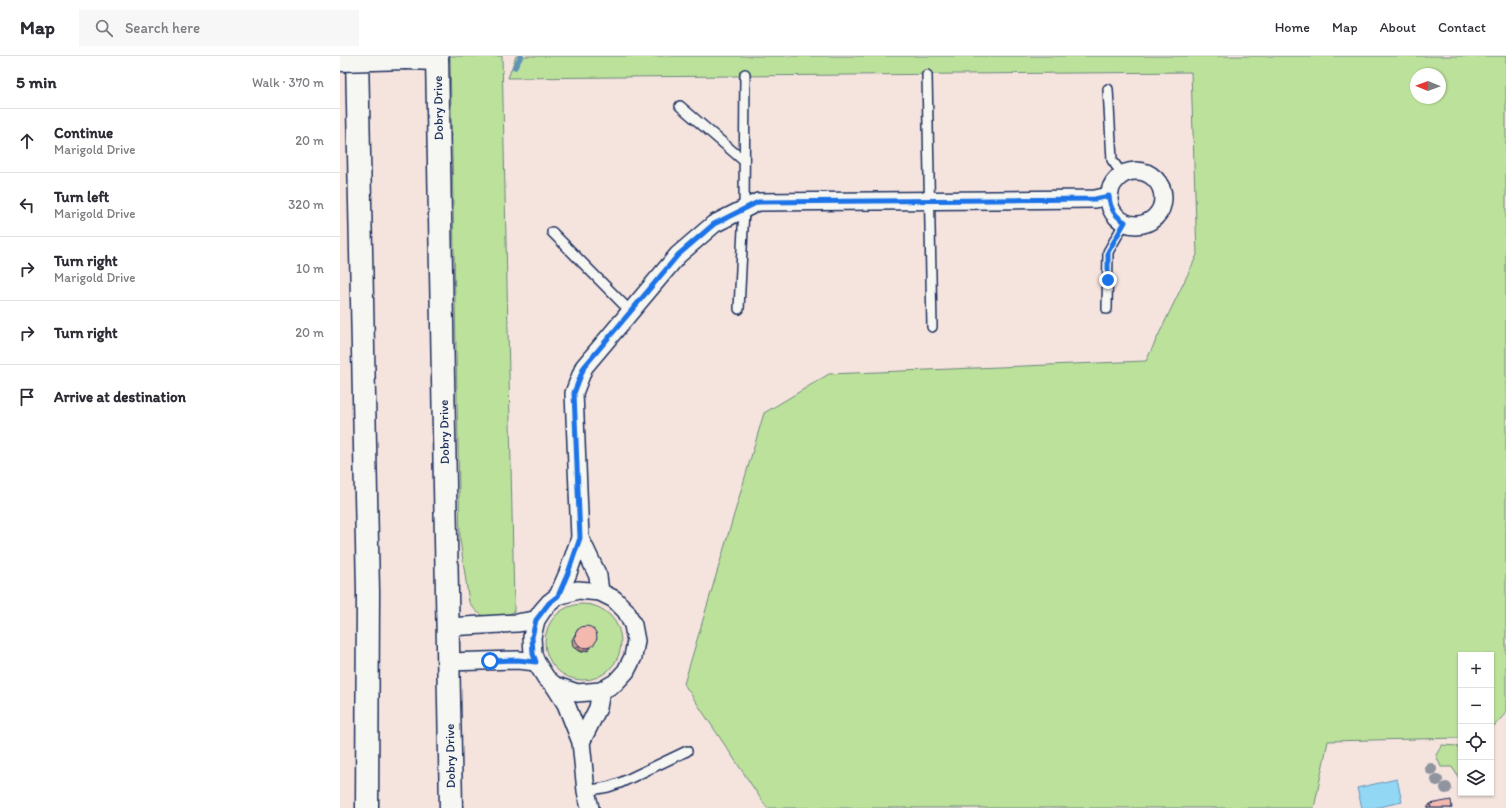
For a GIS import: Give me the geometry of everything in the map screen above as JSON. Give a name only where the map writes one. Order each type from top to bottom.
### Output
[{"type":"main road","points":[[358,56],[368,584],[368,808]]},
{"type":"main road","points":[[340,60],[437,57]]},
{"type":"main road","name":"Dobry Drive","points":[[437,57],[451,808]]},
{"type":"street","points":[[1132,171],[1142,171],[1151,175],[1158,182],[1162,191],[1162,201],[1159,210],[1153,218],[1144,223],[1135,224],[1125,222],[1118,218],[1113,212],[1109,196],[1111,187],[1115,180],[1122,174],[1132,171]]},
{"type":"street","points":[[558,596],[580,538],[574,393],[584,367],[678,255],[714,224],[758,202],[1095,199],[1109,196]]},
{"type":"street","points":[[580,538],[598,576],[600,592]]},
{"type":"street","points":[[554,685],[577,693],[601,691],[615,683],[626,672],[633,657],[636,641],[633,625],[626,611],[614,600],[600,592],[578,590],[558,596],[549,603],[536,620],[532,637],[533,654],[536,662],[546,678],[554,685],[566,704],[581,742],[586,791],[590,808]]},
{"type":"street","points":[[448,627],[517,623],[536,620]]},
{"type":"street","points":[[448,662],[518,660],[536,662]]},
{"type":"street","points":[[581,742],[598,708],[601,691]]},
{"type":"lane","points":[[739,309],[744,209],[745,74]]},
{"type":"lane","points":[[927,75],[932,327]]},
{"type":"lane","points":[[1108,89],[1112,160],[1122,174]]},
{"type":"lane","points":[[680,106],[744,161]]},
{"type":"lane","points":[[1107,309],[1108,252],[1125,222]]},
{"type":"lane","points":[[552,232],[630,311]]},
{"type":"lane","points":[[586,791],[620,783],[687,751]]},
{"type":"green space","points":[[450,56],[502,56],[514,612],[494,617],[483,616],[478,613],[469,602],[460,540]]},
{"type":"green space","points":[[516,56],[1506,56],[1506,713],[1494,726],[1494,652],[1458,652],[1458,738],[1328,741],[1314,808],[767,808],[684,684],[764,413],[829,374],[1146,361],[1197,255],[1191,72],[508,78]]},
{"type":"green space","points":[[576,604],[590,604],[604,610],[615,621],[621,635],[621,649],[618,657],[610,669],[604,674],[590,680],[576,680],[562,674],[551,663],[545,649],[545,635],[551,621],[562,610]]},
{"type":"green space","points":[[1442,745],[1457,746],[1458,776],[1452,767],[1441,767],[1436,755]]},
{"type":"water","points":[[1397,779],[1402,802],[1374,808],[1362,808],[1357,788]]},
{"type":"building","points":[[586,626],[590,627],[596,633],[596,641],[590,647],[586,648],[582,647],[576,641],[575,637],[576,633],[582,627]]},
{"type":"building","points":[[1451,800],[1452,808],[1431,808],[1430,804]]},
{"type":"waterway","points":[[515,67],[521,56]]},
{"type":"route","points":[[490,661],[518,660],[536,662],[533,654],[532,637],[536,620],[549,603],[558,596],[580,538],[574,393],[584,367],[678,255],[714,224],[758,202],[1095,199],[1109,196],[1113,212],[1118,218],[1125,222],[1108,252],[1108,280]]}]
